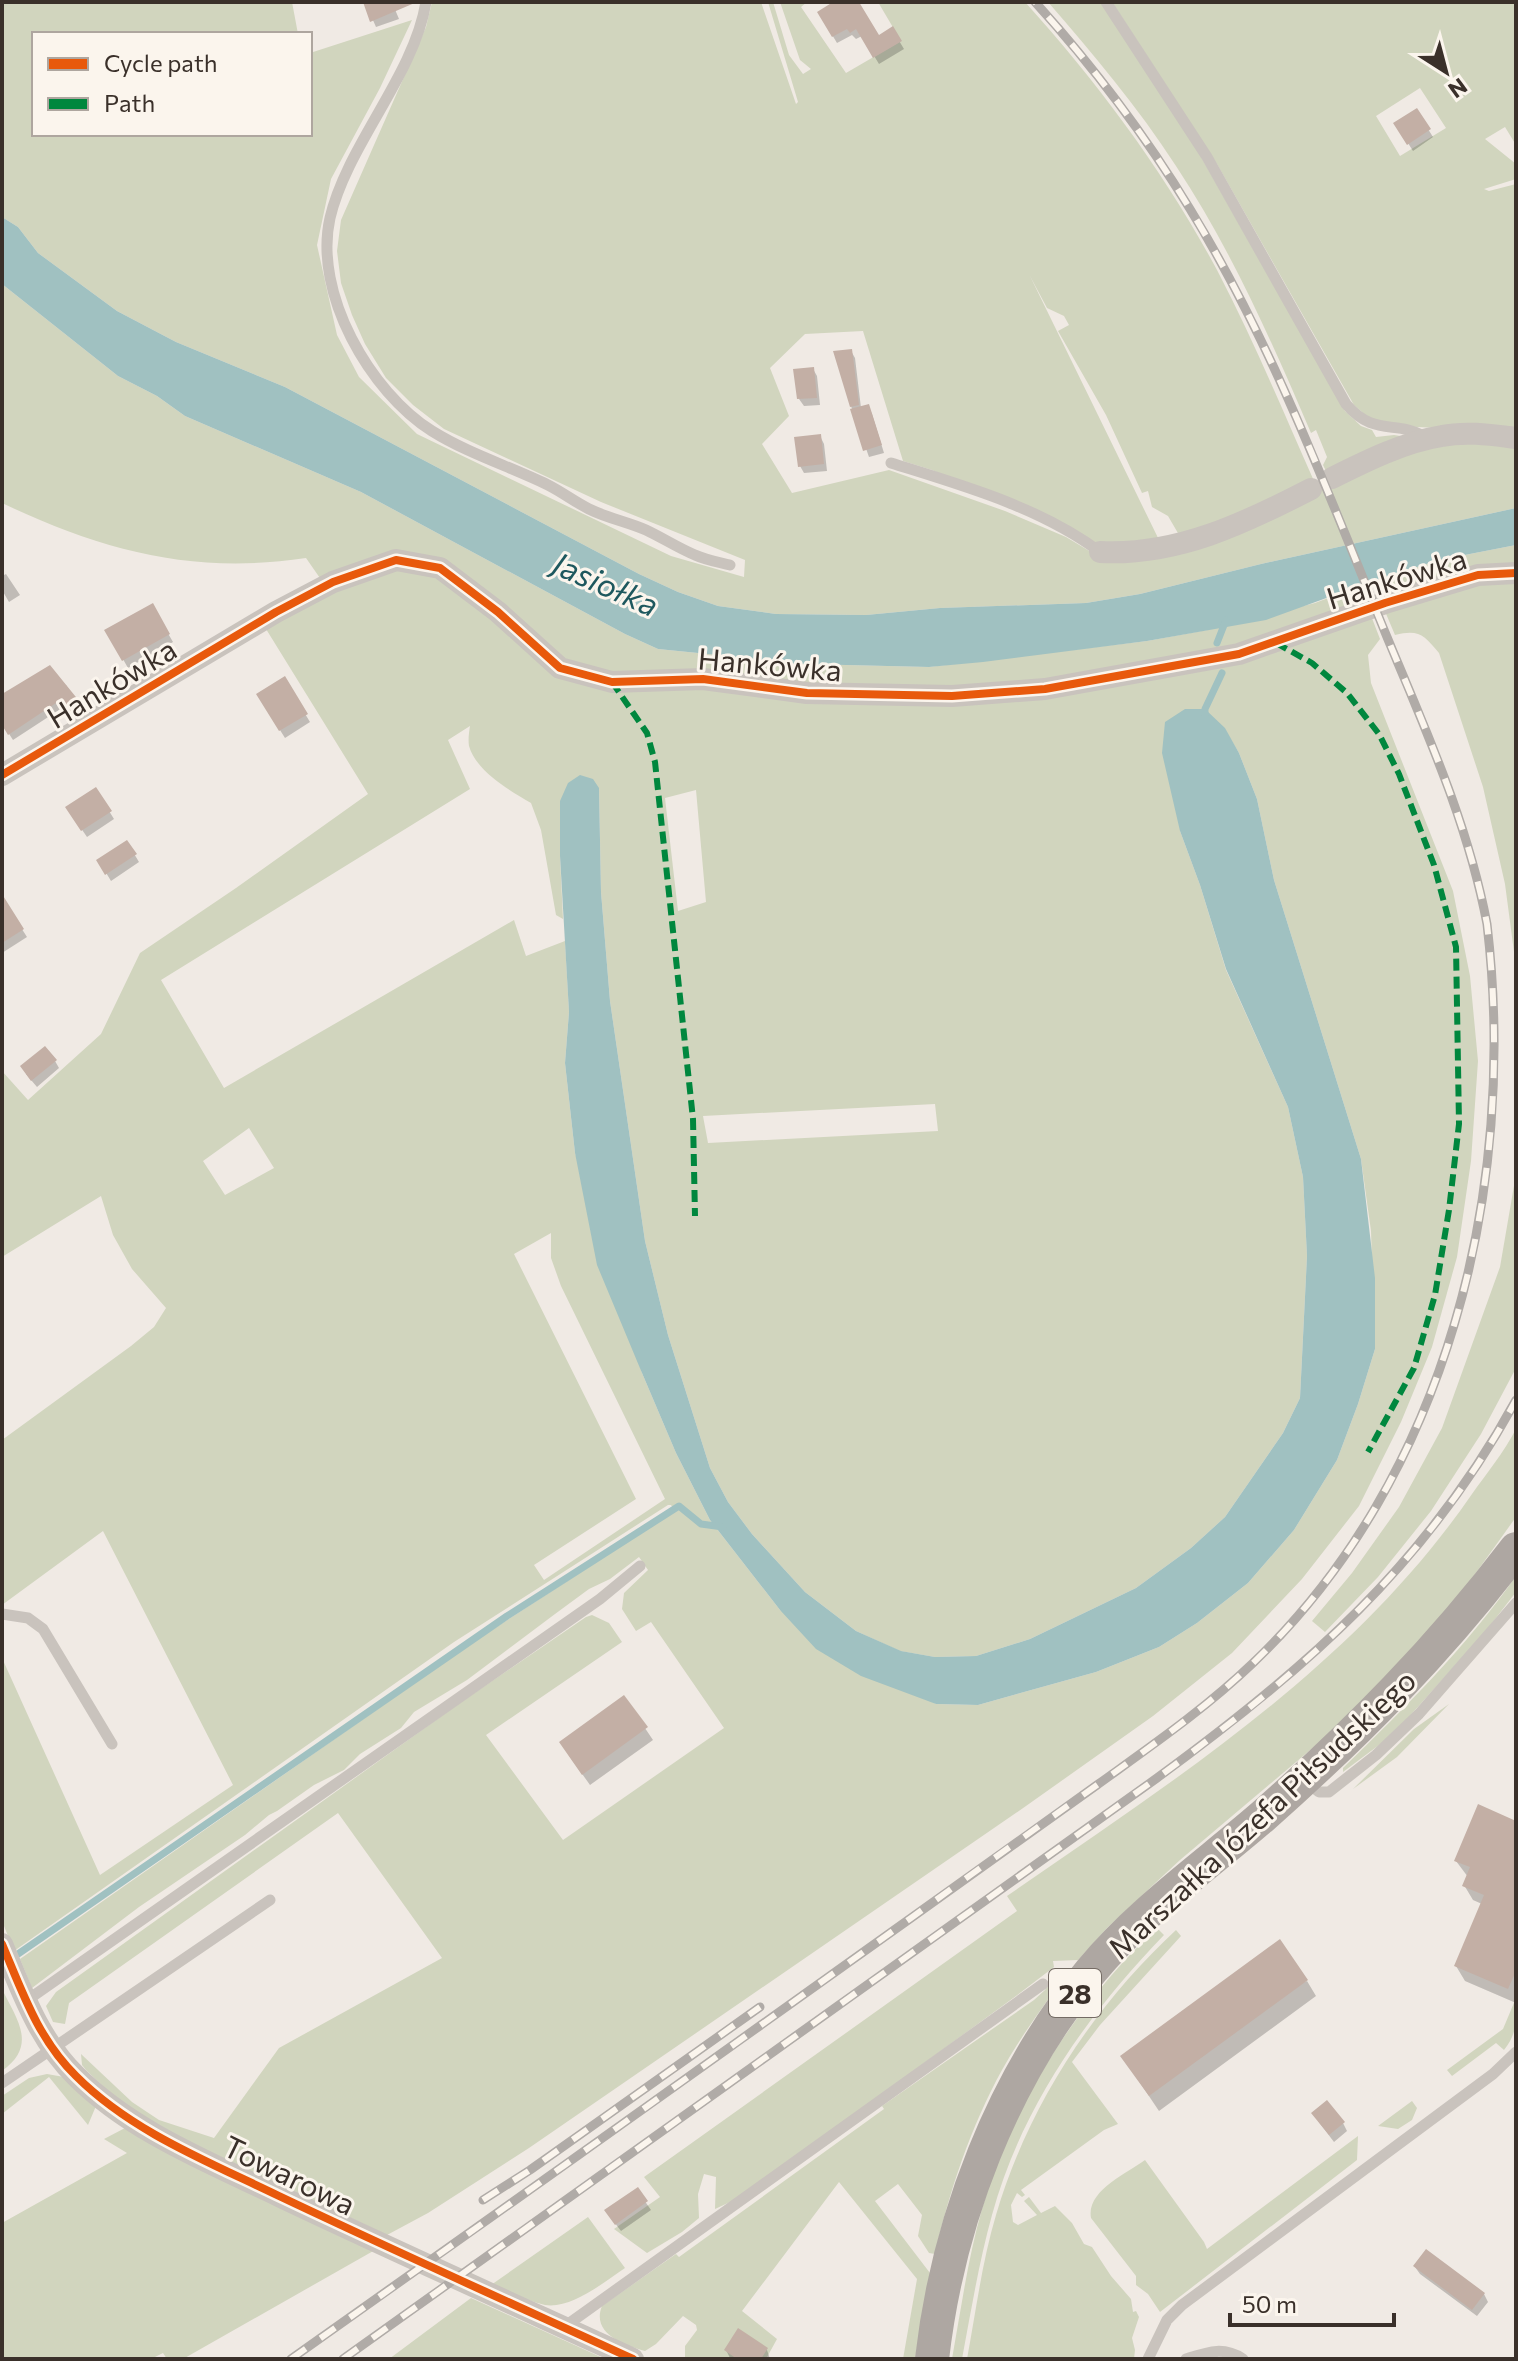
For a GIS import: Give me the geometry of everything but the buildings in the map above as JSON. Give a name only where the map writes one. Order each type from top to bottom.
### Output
[{"type":"main road","name":"Marszałka Józefa Piłsudskiego","points":[[932,2359],[946,2276],[982,2159],[1022,2073],[1053,2023],[1091,1971],[1129,1930],[1316,1786],[1463,1616],[1516,1549]]},
{"type":"street","points":[[1332,478],[1426,439],[1466,433],[1516,438]]},
{"type":"street","points":[[1100,552],[1125,554],[1177,546],[1235,525],[1311,489]]},
{"type":"street","name":"Hankówka","points":[[2,775],[276,612],[333,582],[396,560],[440,568],[498,612],[560,668],[612,682],[703,679],[807,693],[952,696],[1045,689],[1239,654],[1335,619],[1464,579],[1516,573]]},
{"type":"street","name":"Towarowa","points":[[2,1944],[26,2001],[51,2047],[84,2083],[154,2135],[453,2279],[633,2359]]},
{"type":"lane","points":[[426,2],[424,16],[397,78],[348,171],[330,219],[328,237],[333,286],[347,330],[386,392],[403,410],[431,430],[481,458],[548,485],[591,511],[647,531],[697,556],[730,565]]},
{"type":"lane","points":[[1106,2],[1207,157],[1346,404],[1376,427],[1416,433],[1426,439]]},
{"type":"lane","points":[[891,463],[970,488],[1082,539],[1100,552]]},
{"type":"lane","points":[[26,2001],[600,1599],[640,1566]]},
{"type":"lane","points":[[1316,1786],[1376,1755],[1419,1714],[1516,1603]]},
{"type":"lane","points":[[2,1614],[28,1618],[51,1638],[112,1744]]},
{"type":"lane","points":[[2,2083],[270,1900]]},
{"type":"lane","points":[[563,2327],[1043,1984]]},
{"type":"lane","points":[[1148,2359],[1167,2320],[1182,2305],[1493,2074],[1516,2052]]},
{"type":"lane","points":[[1186,2359],[1219,2350],[1231,2351],[1243,2359]]},
{"type":"green space","points":[[2,2],[292,2],[298,32],[32,32],[32,136],[312,136],[312,52],[412,20],[331,179],[317,245],[337,335],[359,377],[417,434],[671,556],[744,577],[745,560],[601,502],[444,429],[413,405],[386,378],[365,344],[341,283],[337,251],[341,220],[426,27],[432,2],[761,2],[796,104],[798,102],[768,2],[773,2],[789,55],[803,74],[811,69],[800,60],[780,2],[807,2],[801,7],[846,73],[901,41],[878,2],[1025,2],[1129,130],[1197,234],[1243,322],[1314,481],[1225,526],[1182,540],[1168,516],[1152,507],[1148,491],[1142,493],[1106,415],[1058,331],[1069,325],[1064,316],[1047,308],[1030,276],[1161,544],[1105,549],[932,470],[903,461],[863,331],[805,334],[770,368],[789,416],[762,444],[792,493],[889,470],[1005,511],[1066,537],[1101,558],[1151,556],[1216,537],[1414,448],[1477,441],[1516,444],[1516,508],[1140,594],[1086,603],[940,608],[866,615],[776,614],[718,606],[639,574],[285,387],[176,342],[117,311],[38,253],[18,227],[2,217]]},
{"type":"green space","points":[[1048,2],[1101,2],[1196,148],[1345,411],[1361,426],[1372,430],[1376,437],[1394,435],[1413,438],[1328,475],[1323,465],[1327,457],[1316,430],[1311,433],[1250,296],[1215,230],[1131,102]]},
{"type":"green space","points":[[1112,2],[1516,2],[1516,145],[1505,127],[1485,139],[1516,164],[1516,179],[1484,189],[1489,191],[1516,184],[1516,432],[1398,426],[1371,420],[1354,405],[1217,164]],"holes":[[[1420,88],[1446,128],[1400,156],[1376,116]]]},
{"type":"green space","points":[[2,284],[118,376],[157,396],[185,416],[361,492],[658,649],[728,656],[759,663],[929,667],[1147,641],[1207,630],[1315,603],[1357,587],[1365,605],[1274,636],[1168,662],[949,692],[617,677],[576,667],[438,563],[322,581],[306,558],[225,563],[150,555],[76,534],[2,503]]},
{"type":"green space","points":[[1516,545],[1516,568],[1383,600],[1376,580],[1439,560]]},
{"type":"green space","points":[[396,567],[443,578],[568,679],[1042,693],[1370,613],[1380,639],[1368,655],[1371,683],[1453,891],[1470,976],[1478,1061],[1471,1161],[1457,1257],[1432,1347],[1401,1422],[1359,1506],[1302,1579],[1232,1653],[1153,1716],[529,2148],[428,2213],[387,2235],[187,2141],[114,2097],[82,2065],[81,2054],[132,2102],[159,2120],[214,2138],[279,2048],[442,1958],[338,1813],[69,2003],[65,2024],[53,2022],[46,2006],[56,1992],[457,1705],[586,1617],[592,1615],[609,1623],[622,1642],[486,1735],[563,1840],[724,1728],[651,1622],[636,1631],[622,1609],[624,1593],[648,1570],[639,1557],[610,1579],[589,1589],[467,1680],[414,1712],[401,1728],[360,1754],[344,1770],[314,1785],[269,1815],[245,1835],[139,1907],[32,1988],[20,1959],[472,1643],[675,1511],[671,1505],[454,1642],[14,1951],[2,1921],[2,1658],[100,1875],[233,1785],[103,1531],[2,1605],[2,1440],[131,1346],[154,1327],[166,1308],[132,1269],[113,1235],[101,1196],[2,1257],[2,1071],[28,1100],[101,1034],[140,953],[368,794],[266,629],[304,605]],"holes":[[[470,726],[469,746],[479,764],[513,793],[531,803],[541,830],[556,915],[563,919],[560,856],[599,788],[601,892],[610,1001],[645,1241],[668,1335],[710,1468],[728,1502],[752,1534],[805,1592],[856,1631],[900,1651],[935,1657],[976,1656],[1030,1639],[1136,1588],[1191,1548],[1225,1517],[1283,1433],[1300,1398],[1307,1256],[1303,1177],[1288,1107],[1226,970],[1180,831],[1224,728],[1239,753],[1257,799],[1274,880],[1361,1159],[1371,1231],[1375,1349],[1337,1460],[1294,1530],[1248,1583],[1197,1623],[1159,1647],[1096,1672],[978,1705],[936,1704],[780,1610],[710,1520],[676,1453],[642,1373],[575,1153],[565,1063],[569,1012],[565,941],[526,956],[514,920],[224,1088],[161,980],[470,789],[448,740]],[[696,790],[706,902],[678,911],[665,798]],[[935,1104],[938,1131],[708,1143],[703,1116]],[[249,1128],[274,1168],[225,1195],[203,1161]],[[551,1233],[551,1258],[561,1286],[665,1499],[544,1580],[534,1565],[636,1499],[514,1254]]]},
{"type":"green space","points":[[1516,579],[1516,967],[1505,884],[1483,787],[1439,653],[1416,633],[1395,635],[1384,609],[1468,583]]},
{"type":"green space","points":[[1516,1174],[1516,1368],[1481,1434],[1431,1511],[1378,1577],[1325,1632],[1312,1621],[1352,1573],[1399,1507],[1442,1428],[1500,1267]]},
{"type":"green space","points":[[1516,1429],[1516,1517],[1468,1584],[1422,1640],[1328,1735],[1180,1860],[1107,1928],[1078,1960],[1053,1961],[1054,1967],[1016,1996],[741,2197],[715,2209],[716,2177],[704,2174],[698,2194],[699,2218],[647,2253],[614,2229],[660,2197],[644,2177],[1017,1911],[1007,1896],[1197,1763],[1259,1716],[1317,1666],[1373,1613],[1425,1556]]},
{"type":"green space","points":[[1516,1576],[1516,1592],[1485,1632],[1407,1719],[1383,1742],[1343,1772],[1343,1768],[1456,1652]]},
{"type":"green space","points":[[1449,1704],[1397,1757],[1353,1789],[1414,1729]]},
{"type":"green space","points":[[1157,1928],[1164,1935],[1084,2030],[1060,2064],[1021,2137],[992,2215],[962,2359],[952,2359],[977,2227],[1011,2131],[1074,2022],[1127,1958]]},
{"type":"green space","points":[[1176,1930],[1181,1936],[1100,2025],[1072,2062],[1118,2124],[1104,2130],[1021,2190],[1025,2195],[1022,2197],[1017,2193],[1011,2205],[1013,2222],[1018,2225],[1037,2215],[1024,2201],[1029,2197],[1041,2213],[1055,2206],[1072,2223],[1084,2244],[1092,2247],[1131,2299],[1133,2312],[1136,2311],[1139,2317],[1132,2338],[1134,2359],[967,2359],[991,2233],[1026,2135],[1045,2097],[1091,2025],[1117,1992]]},
{"type":"green space","points":[[1071,1968],[1018,2044],[980,2114],[962,2160],[935,2254],[929,2253],[918,2236],[922,2215],[898,2184],[875,2201],[930,2273],[915,2359],[903,2359],[917,2279],[839,2182],[742,2311],[777,2339],[766,2359],[685,2359],[685,2346],[697,2330],[696,2325],[683,2316],[645,2351],[619,2341],[605,2331],[601,2324],[602,2306],[676,2254],[679,2257],[884,2109],[882,2106],[1034,2000],[1045,1990],[1054,1971]]},
{"type":"green space","points":[[2,1989],[18,2022],[22,2042],[13,2061],[2,2071]]},
{"type":"green space","points":[[1516,1998],[1516,2020],[1509,2044],[1504,2050],[1496,2043],[1452,2076],[1447,2070],[1503,2029]]},
{"type":"green space","points":[[47,2074],[64,2077],[96,2106],[88,2125],[49,2077],[2,2114],[2,2096],[29,2078]]},
{"type":"green space","points":[[1412,2101],[1417,2108],[1412,2120],[1398,2129],[1378,2126]]},
{"type":"green space","points":[[125,2128],[375,2250],[183,2359],[167,2359],[163,2353],[151,2359],[2,2359],[2,2223],[127,2153],[104,2139]]},
{"type":"green space","points":[[1358,2136],[1357,2160],[1160,2312],[1148,2294],[1136,2285],[1136,2276],[1091,2218],[1091,2208],[1101,2191],[1145,2160],[1207,2249]]},
{"type":"green space","points":[[588,2217],[625,2268],[577,2299],[555,2305],[538,2303],[491,2285]]},
{"type":"green space","points":[[471,2298],[603,2358],[389,2359]]},
{"type":"water","name":"Jasiołka","points":[[2,217],[18,227],[38,253],[117,311],[176,342],[285,387],[639,574],[718,606],[776,614],[866,615],[940,608],[1086,603],[1140,594],[1516,508],[1516,545],[1439,560],[1266,620],[1147,641],[983,662],[929,667],[759,663],[728,656],[658,649],[361,492],[185,416],[157,396],[118,376],[2,284]]},
{"type":"water","points":[[1185,709],[1205,709],[1225,728],[1239,753],[1257,799],[1274,880],[1361,1159],[1375,1278],[1375,1349],[1337,1460],[1294,1530],[1248,1583],[1197,1623],[1159,1647],[1096,1672],[978,1705],[936,1704],[861,1676],[816,1649],[780,1610],[710,1520],[676,1453],[597,1265],[575,1153],[565,1063],[569,1012],[560,801],[568,783],[580,775],[593,779],[599,788],[601,892],[610,1001],[645,1241],[668,1335],[710,1468],[728,1502],[752,1534],[805,1592],[856,1631],[901,1651],[935,1657],[976,1656],[1030,1639],[1136,1588],[1191,1548],[1225,1517],[1283,1433],[1300,1398],[1307,1256],[1303,1177],[1288,1107],[1226,969],[1180,831],[1162,753],[1165,722]]},
{"type":"waterway","points":[[1217,643],[1226,620]]},
{"type":"waterway","points":[[1205,715],[1222,673]]},
{"type":"waterway","points":[[18,1954],[507,1616],[679,1506],[701,1524],[723,1527]]},
{"type":"railway","points":[[291,2359],[1137,1756],[1235,1680],[1320,1589],[1376,1506],[1421,1417],[1455,1323],[1478,1225],[1491,1125],[1494,1024],[1487,924],[1469,850],[1431,742],[1320,474],[1247,312],[1220,260],[1155,154],[1098,76],[1035,2]]},
{"type":"railway","points":[[343,2359],[1157,1778],[1263,1696],[1359,1610],[1402,1563],[1443,1513],[1481,1459],[1516,1400]]},
{"type":"railway","points":[[483,2200],[760,2007]]},
{"type":"marked path","points":[[1276,643],[1312,663],[1347,693],[1379,734],[1399,774],[1434,865],[1456,947],[1459,1124],[1435,1295],[1414,1368],[1368,1452]]},
{"type":"marked path","points":[[612,682],[647,733],[655,762],[693,1119],[695,1216]]},
{"type":"cycle path","points":[[2,775],[276,612],[333,582],[396,560],[440,568],[498,612],[560,668],[612,682],[703,679],[807,693],[952,696],[1045,689],[1239,654],[1385,603],[1478,575],[1516,573]]},
{"type":"cycle path","points":[[2,1944],[32,2014],[63,2062],[98,2096],[146,2130],[226,2171],[633,2359]]}]
